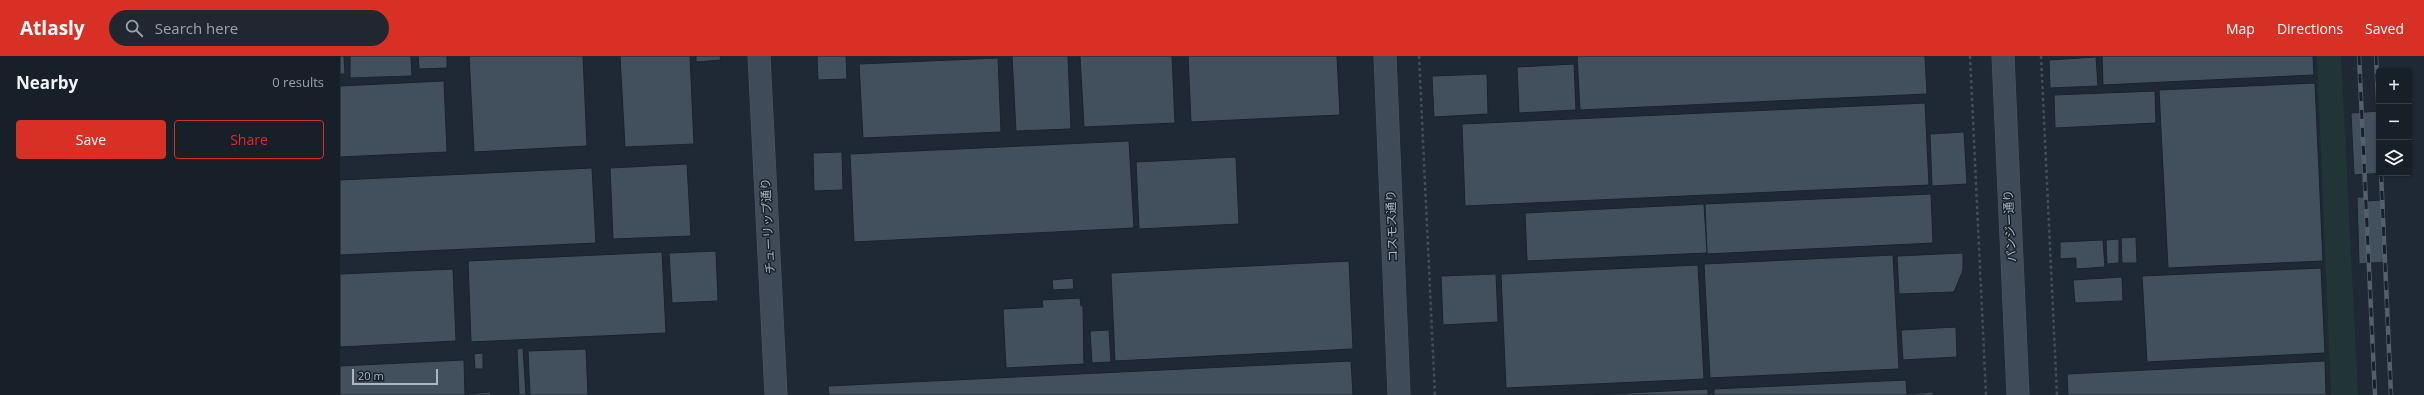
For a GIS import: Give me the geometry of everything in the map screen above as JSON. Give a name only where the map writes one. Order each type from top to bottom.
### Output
[{"type":"street","name":"チューリップ通り","points":[[759,56],[776,395]]},
{"type":"street","name":"コスモス通り","points":[[1385,56],[1399,395]]},
{"type":"street","name":"パンジー通り","points":[[2003,56],[2018,395]]},
{"type":"path","points":[[1419,56],[1435,395]]},
{"type":"path","points":[[1970,56],[1986,395]]},
{"type":"path","points":[[2041,56],[2057,395]]},
{"type":"green space","points":[[2317,56],[2341,56],[2358,395],[2331,395]]},
{"type":"building","points":[[340,56],[344,56],[345,74],[340,74]]},
{"type":"building","points":[[350,56],[411,56],[412,76],[350,78]]},
{"type":"building","points":[[418,56],[447,56],[447,68],[419,69]]},
{"type":"building","points":[[469,56],[583,56],[587,146],[474,152]]},
{"type":"building","points":[[620,56],[690,56],[694,144],[625,147]]},
{"type":"building","points":[[696,56],[720,56],[721,60],[696,62]]},
{"type":"building","points":[[817,56],[846,56],[847,79],[818,80]]},
{"type":"building","points":[[1012,56],[1068,56],[1071,129],[1016,131]]},
{"type":"building","points":[[1080,56],[1172,56],[1175,123],[1084,127]]},
{"type":"building","points":[[1188,56],[1337,56],[1340,115],[1191,122]]},
{"type":"building","points":[[1577,56],[1925,56],[1927,94],[1580,110]]},
{"type":"building","points":[[2102,56],[2313,56],[2314,75],[2103,85]]},
{"type":"building","points":[[2096,57],[2098,86],[2050,88],[2049,60]]},
{"type":"building","points":[[998,58],[1001,132],[863,138],[859,64]]},
{"type":"building","points":[[1574,64],[1576,110],[1519,113],[1517,67]]},
{"type":"building","points":[[1487,74],[1488,114],[1434,117],[1432,76]]},
{"type":"building","points":[[444,81],[447,152],[340,157],[340,86]]},
{"type":"building","points":[[2315,83],[2323,261],[2168,268],[2159,90]]},
{"type":"building","points":[[2155,91],[2156,123],[2055,128],[2054,95]]},
{"type":"building","points":[[1925,103],[1929,185],[1465,206],[1462,124]]},
{"type":"building","points":[[2376,111],[2376,174],[2354,175],[2351,113]]},
{"type":"building","points":[[1964,132],[1967,184],[1932,186],[1930,134]]},
{"type":"building","points":[[1129,141],[1134,228],[854,242],[850,154]]},
{"type":"building","points":[[842,152],[843,190],[814,191],[813,153]]},
{"type":"building","points":[[1236,157],[1239,224],[1139,229],[1136,162]]},
{"type":"building","points":[[687,164],[691,236],[613,239],[610,168]]},
{"type":"building","points":[[592,168],[596,243],[340,255],[340,180]]},
{"type":"building","points":[[1931,194],[1933,243],[1707,254],[1705,204]]},
{"type":"building","points":[[2357,197],[2365,197],[2365,201],[2385,200],[2387,262],[2359,264]]},
{"type":"building","points":[[1704,204],[1707,253],[1527,261],[1525,213]]},
{"type":"building","points":[[2136,237],[2137,263],[2122,263],[2121,238]]},
{"type":"building","points":[[2119,239],[2119,263],[2107,264],[2106,240]]},
{"type":"building","points":[[2103,240],[2105,267],[2076,269],[2076,258],[2060,259],[2060,242]]},
{"type":"building","points":[[716,251],[718,301],[672,303],[669,253]]},
{"type":"building","points":[[662,252],[666,333],[471,342],[468,261]]},
{"type":"building","points":[[1963,253],[1963,270],[1954,292],[1899,294],[1897,256]]},
{"type":"building","points":[[1893,255],[1899,369],[1710,378],[1704,264]]},
{"type":"building","points":[[1349,261],[1353,349],[1115,361],[1111,273]]},
{"type":"building","points":[[1698,265],[1704,379],[1506,388],[1501,274]]},
{"type":"building","points":[[2321,268],[2325,353],[2147,362],[2142,276]]},
{"type":"building","points":[[453,269],[456,341],[340,347],[340,274]]},
{"type":"building","points":[[1496,274],[1498,322],[1443,325],[1441,276]]},
{"type":"building","points":[[2122,277],[2123,301],[2075,303],[2073,280]]},
{"type":"building","points":[[1073,278],[1074,289],[1053,290],[1052,280]]},
{"type":"building","points":[[1080,298],[1081,306],[1083,306],[1084,364],[1006,368],[1003,309],[1043,307],[1042,300]]},
{"type":"building","points":[[1956,327],[1957,357],[1903,360],[1901,330]]},
{"type":"building","points":[[1109,330],[1111,362],[1092,363],[1090,331]]},
{"type":"building","points":[[523,348],[526,395],[519,395],[517,349]]},
{"type":"building","points":[[586,349],[588,395],[530,395],[528,351]]},
{"type":"building","points":[[483,353],[483,369],[475,369],[474,354]]},
{"type":"building","points":[[464,360],[465,395],[340,395],[340,366]]},
{"type":"building","points":[[1351,361],[1353,395],[829,395],[828,386]]},
{"type":"building","points":[[2325,361],[2326,395],[2068,395],[2067,374]]},
{"type":"building","points":[[1906,380],[1907,394],[1933,392],[1933,395],[1714,395],[1714,389]]},
{"type":"building","points":[[1708,389],[1708,395],[1587,395]]},
{"type":"building","points":[[490,392],[491,395],[468,395],[468,394]]},
{"type":"railway","points":[[2359,56],[2375,395]]},
{"type":"railway","points":[[2376,56],[2378,104]]},
{"type":"railway","points":[[2381,176],[2391,395]]}]
